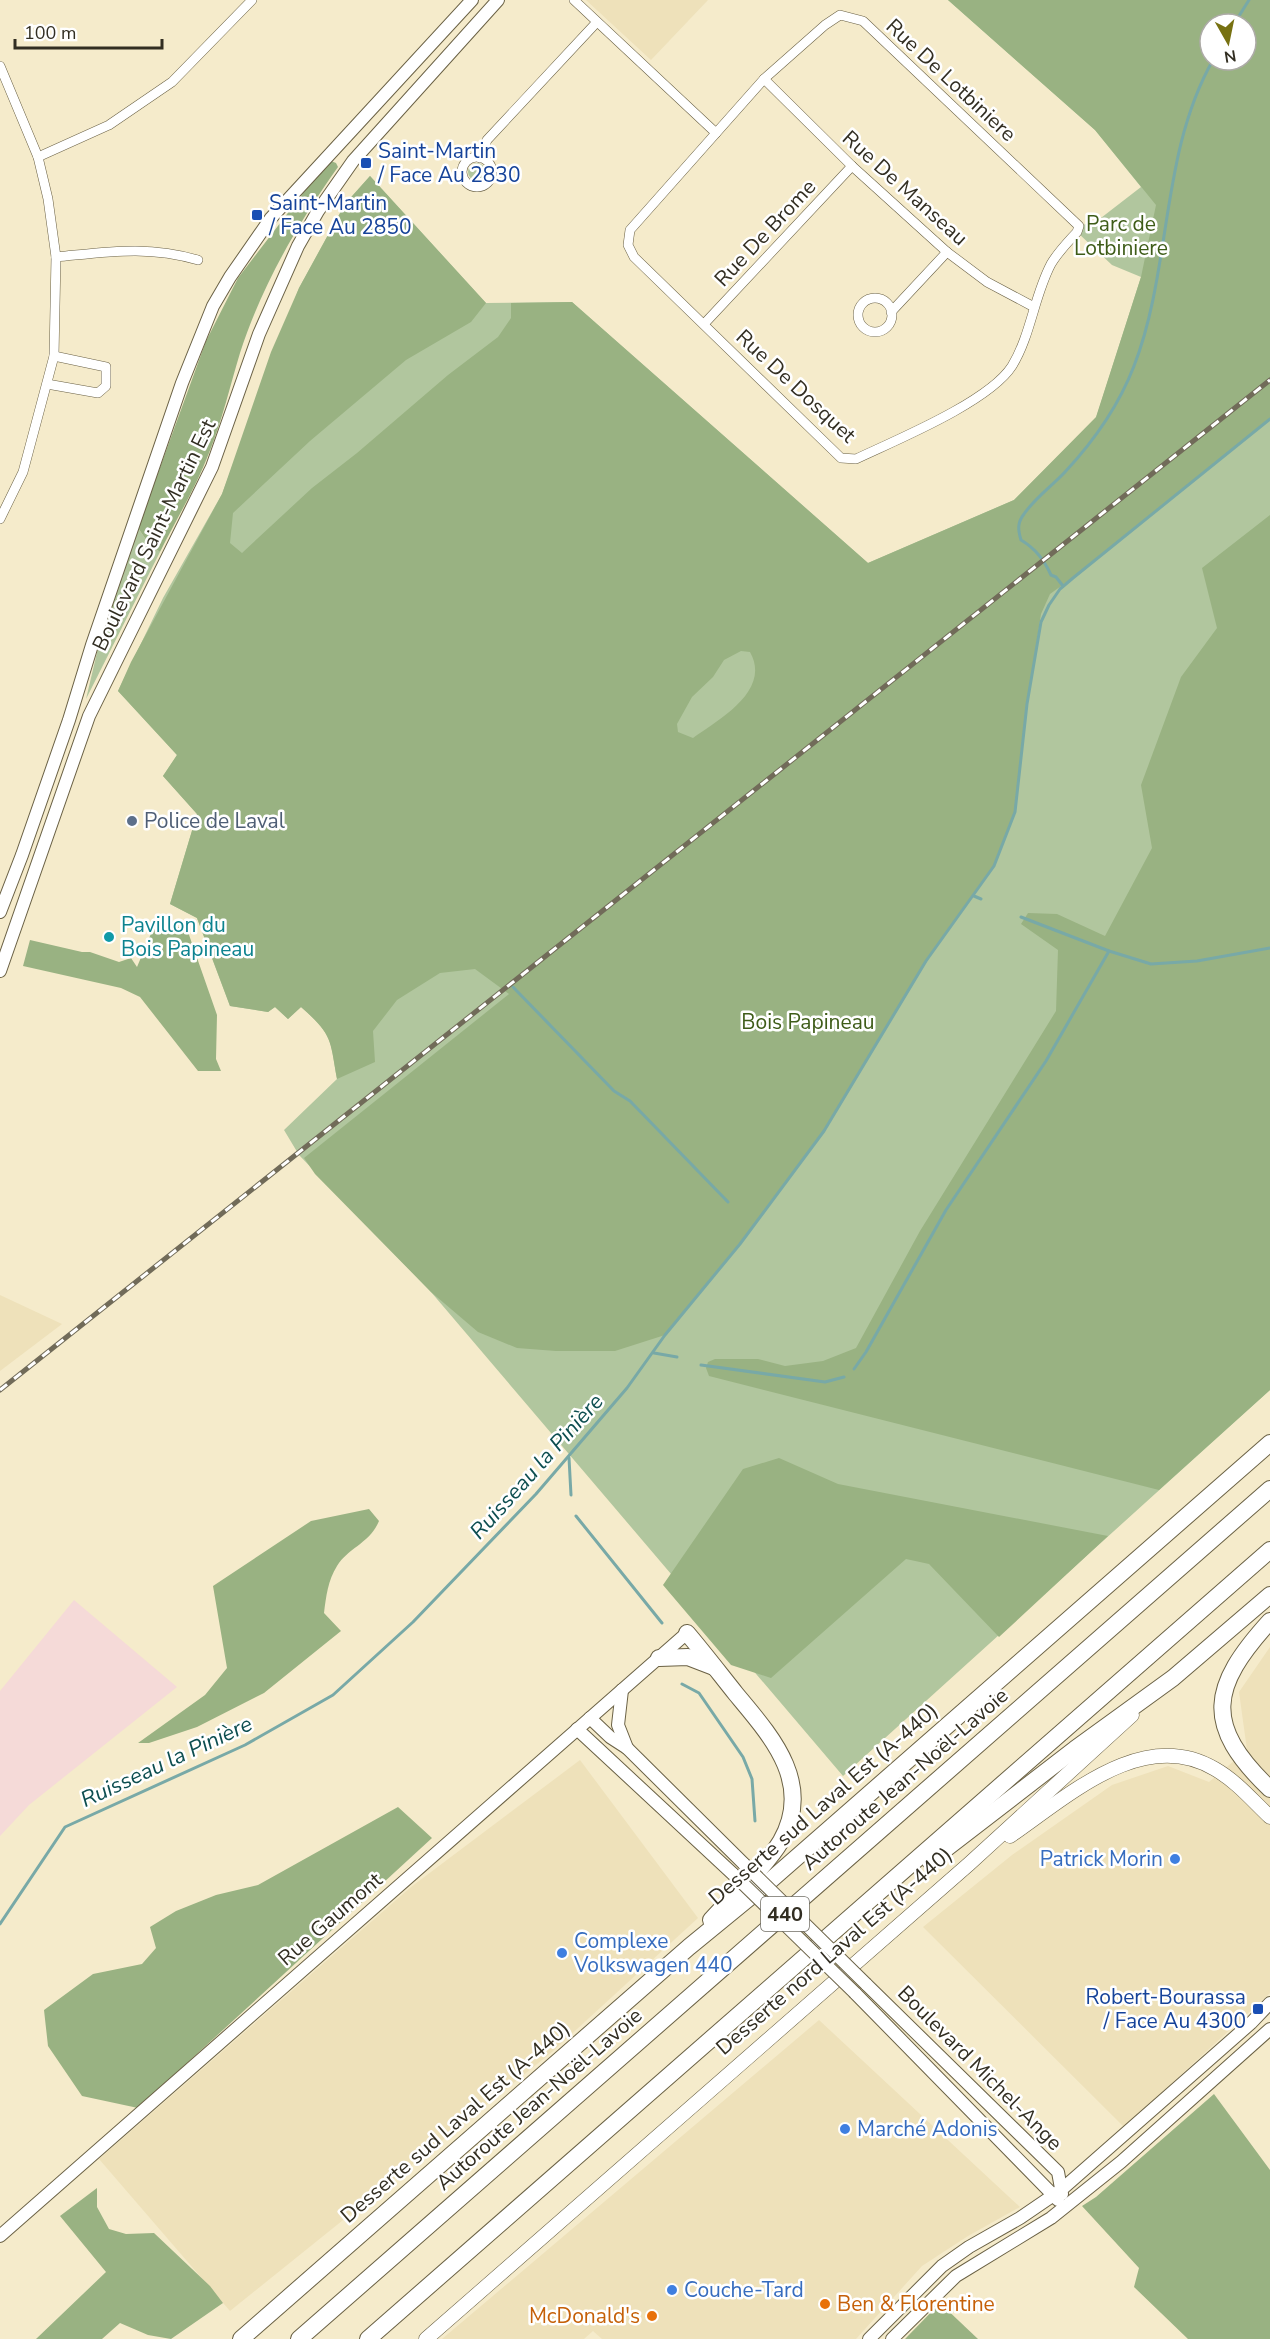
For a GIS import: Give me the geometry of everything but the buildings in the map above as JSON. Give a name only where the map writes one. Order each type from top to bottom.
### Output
[{"type":"highway","name":"Desserte sud Laval Est (A-440)","points":[[241,2339],[689,1947],[781,1872],[1270,1443]]},
{"type":"highway","name":"Autoroute Jean-Noël-Lavoie","points":[[299,2339],[1270,1489]]},
{"type":"highway","name":"440","points":[[368,2339],[1270,1550]]},
{"type":"highway","name":"Desserte nord Laval Est (A-440)","points":[[1173,1678],[1270,1595]]},
{"type":"highway","points":[[1270,1621],[1231,1670],[1222,1708],[1226,1731],[1232,1746],[1248,1767],[1270,1789]]},
{"type":"highway","points":[[687,1633],[765,1729],[783,1756],[791,1781],[791,1808],[784,1834],[774,1851],[689,1947]]},
{"type":"highway","points":[[659,1658],[688,1657],[715,1667]]},
{"type":"highway","points":[[807,1954],[1075,1749],[1173,1678]]},
{"type":"highway","points":[[233,2339],[260,2323]]},
{"type":"main road","name":"Desserte nord Laval Est (A-440)","points":[[426,2339],[969,1864],[1173,1678]]},
{"type":"main road","points":[[969,1864],[1097,1777],[1119,1766],[1146,1758],[1179,1756],[1208,1765],[1228,1778],[1270,1817]]},
{"type":"street","points":[[38,157],[109,125],[172,82],[252,0]]},
{"type":"street","name":"Boulevard Saint-Martin Est","points":[[0,912],[76,699],[92,645],[185,373],[219,294],[248,250],[278,211],[472,0]]},
{"type":"street","name":"Boulevard Saint-Martin Est","points":[[0,968],[84,729],[101,689],[212,467],[271,302],[309,226],[353,161],[498,0]]},
{"type":"street","points":[[573,0],[716,133]]},
{"type":"street","name":"Rue De Lotbiniere","points":[[628,245],[630,230],[764,79],[825,25],[840,15],[863,21],[1079,226]]},
{"type":"street","points":[[480,158],[487,140],[597,22]]},
{"type":"street","points":[[0,66],[38,157],[48,199],[56,257],[54,356],[23,472],[0,519]]},
{"type":"street","name":"Rue De Manseau","points":[[764,79],[852,166],[947,252],[987,282],[1034,307]]},
{"type":"street","name":"Rue De Brome","points":[[704,324],[852,166]]},
{"type":"street","name":"Rue De Dosquet","points":[[628,245],[634,257],[841,458],[856,459],[974,401],[1000,381],[1011,368],[1020,350],[1050,266],[1077,232],[1079,226]]},
{"type":"street","points":[[56,257],[143,249],[198,260]]},
{"type":"street","points":[[891,312],[947,252]]},
{"type":"street","points":[[47,384],[98,393],[106,386],[106,367],[54,356]]},
{"type":"street","points":[[47,782],[63,788]]},
{"type":"street","points":[[14,871],[35,870]]},
{"type":"street","name":"Rue Gaumont","points":[[0,2236],[687,1633]]},
{"type":"street","points":[[622,1690],[618,1725],[627,1748]]},
{"type":"street","name":"Boulevard Michel-Ange","points":[[590,1718],[610,1737],[627,1748],[1058,2172],[1058,2193]]},
{"type":"street","name":"Boulevard Michel-Ange","points":[[577,1729],[733,1874],[855,1993],[1058,2193],[1065,2207]]},
{"type":"street","points":[[869,2339],[925,2281],[950,2259],[1058,2193],[1242,2031],[1270,2003]]},
{"type":"street","points":[[892,2339],[956,2276],[1032,2230],[1121,2162],[1270,2028]]},
{"type":"shaded area","points":[[586,0],[708,0],[651,60]]},
{"type":"shaded area","points":[[0,1295],[62,1324],[0,1371]]},
{"type":"shaded area","points":[[74,1600],[177,1687],[29,1805],[0,1836],[0,1691]]},
{"type":"shaded area","points":[[1270,1647],[1270,1993],[1124,2127],[923,1927],[1012,1855],[1112,1785],[1168,1766],[1209,1782],[1247,1750],[1239,1692]]},
{"type":"shaded area","points":[[580,1760],[698,1918],[552,2052],[230,2311],[99,2159],[411,1887]]},
{"type":"shaded area","points":[[819,2020],[1020,2207],[968,2236],[922,2266],[856,2339],[602,2339],[593,2331],[584,2339],[442,2339]]},
{"type":"green space","name":"Bois Papineau","points":[[948,0],[1270,0],[1270,1390],[843,1776],[431,1292],[299,1155],[284,1130],[337,1079],[328,1038],[319,1024],[301,1007],[288,1019],[275,1007],[268,1012],[230,1006],[197,918],[170,904],[197,814],[163,776],[177,755],[118,691],[163,598],[222,494],[299,288],[345,204],[370,176],[486,303],[572,302],[868,563],[1014,500],[1096,418],[1141,277],[1112,265],[1077,232],[1079,226],[1097,221],[1141,187],[1095,130]]},
{"type":"green space","points":[[948,0],[1270,0],[1270,419],[1082,571],[1050,594],[1041,614],[1027,704],[1015,812],[994,866],[926,961],[824,1131],[740,1244],[665,1335],[615,1351],[556,1351],[517,1348],[478,1332],[431,1292],[315,1174],[304,1158],[509,994],[475,969],[440,973],[397,1000],[373,1031],[375,1062],[337,1079],[331,1046],[325,1032],[301,1007],[288,1019],[275,1007],[268,1012],[230,1006],[197,918],[170,904],[197,814],[163,776],[177,755],[118,691],[131,662],[222,494],[271,352],[299,288],[345,204],[370,176],[486,303],[471,322],[406,360],[310,441],[233,513],[230,543],[242,553],[312,488],[357,453],[448,375],[498,337],[511,318],[511,303],[572,302],[868,563],[1014,500],[1096,417],[1141,277],[1156,205],[1095,130]],"holes":[[[741,651],[750,652],[755,666],[754,679],[748,692],[739,703],[693,738],[678,732],[677,724],[692,697],[713,677],[724,660]]]},
{"type":"green space","points":[[331,161],[338,167],[295,233],[259,303],[240,353],[222,416],[204,466],[160,552],[149,544],[138,528],[206,341],[238,278],[307,188]]},
{"type":"green space","points":[[477,163],[483,166],[486,172],[483,178],[477,181],[471,178],[468,172],[471,166]]},
{"type":"green space","points":[[1270,515],[1270,1390],[1159,1490],[709,1376],[706,1368],[708,1362],[715,1359],[758,1359],[785,1366],[823,1361],[856,1348],[920,1231],[1056,1011],[1058,950],[1021,924],[1028,913],[1057,914],[1105,936],[1152,848],[1141,785],[1181,677],[1217,628],[1202,568]]},
{"type":"green space","points":[[138,528],[149,544],[160,552],[86,699],[100,640]]},
{"type":"green space","points":[[158,917],[188,932],[217,1015],[216,1059],[221,1071],[198,1071],[140,997],[121,988],[23,966],[30,940],[90,952],[119,962],[131,958],[137,967]]},
{"type":"green space","points":[[779,1458],[838,1484],[1108,1536],[999,1637],[929,1564],[906,1559],[771,1678],[731,1665],[663,1585],[743,1469]]},
{"type":"green space","points":[[369,1509],[379,1521],[375,1529],[342,1560],[331,1577],[328,1589],[324,1613],[341,1631],[264,1693],[197,1727],[149,1743],[138,1743],[205,1695],[227,1668],[213,1586],[311,1521]]},
{"type":"green space","points":[[398,1807],[432,1838],[138,2108],[82,2096],[48,2046],[44,2010],[93,1974],[142,1964],[156,1948],[150,1927],[176,1911],[216,1895],[258,1885]]},
{"type":"green space","points":[[1214,2094],[1270,2170],[1270,2339],[1188,2339],[1134,2287],[1139,2268],[1082,2206],[1096,2197]]},
{"type":"green space","points":[[97,2188],[97,2207],[109,2229],[126,2234],[154,2233],[210,2286],[223,2303],[171,2339],[148,2335],[120,2323],[102,2339],[36,2339],[106,2272],[60,2216]]},
{"type":"green space","points":[[940,2303],[978,2339],[905,2339]]},
{"type":"waterway","points":[[1242,12],[1249,0]]},
{"type":"waterway","points":[[1063,586],[1056,577],[1051,575],[1035,551],[1021,540],[1019,524],[1028,508],[1065,472],[1095,436],[1128,381],[1146,329],[1155,290],[1184,133],[1196,96],[1207,72]]},
{"type":"waterway","name":"Ruisseau la Pinière","points":[[0,1924],[65,1827],[245,1745],[333,1695],[413,1622],[536,1494],[627,1388],[665,1335],[740,1244],[824,1131],[926,961],[994,866],[1015,812],[1027,704],[1041,622],[1049,605],[1060,589],[1073,578],[1270,419]]},
{"type":"waterway","name":"Ruisseau la Pinière","points":[[974,896],[981,899]]},
{"type":"waterway","points":[[1021,917],[1109,951],[1151,964],[1197,961],[1270,948]]},
{"type":"waterway","points":[[854,1369],[866,1352],[946,1210],[1046,1061],[1109,951]]},
{"type":"waterway","points":[[513,987],[614,1091],[630,1101],[728,1202]]},
{"type":"waterway","points":[[654,1353],[677,1357]]},
{"type":"waterway","points":[[701,1365],[825,1382],[844,1377]]},
{"type":"waterway","points":[[569,1458],[571,1495]]},
{"type":"waterway","points":[[576,1516],[662,1623]]},
{"type":"waterway","points":[[682,1684],[699,1693],[743,1757],[752,1779],[755,1821]]},
{"type":"railway","points":[[0,1390],[1270,380]]},
{"type":"place","name":"Saint-Martin / Face Au 2830","points":[[366,163]]},
{"type":"place","name":"Saint-Martin / Face Au 2850","points":[[257,215]]},
{"type":"place","name":"Police de Laval","points":[[132,821]]},
{"type":"place","name":"Pavillon du Bois Papineau","points":[[109,937]]},
{"type":"place","name":"Patrick Morin","points":[[1175,1859]]},
{"type":"place","name":"Complexe Volkswagen 440","points":[[562,1953]]},
{"type":"place","name":"Robert-Bourassa / Face Au 4300","points":[[1258,2009]]},
{"type":"place","name":"Marché Adonis","points":[[845,2129]]},
{"type":"place","name":"Couche-Tard","points":[[672,2290]]},
{"type":"place","name":"Ben & Florentine","points":[[825,2304]]},
{"type":"place","name":"McDonald's","points":[[652,2316]]},
{"type":"park label","name":"Parc de Lotbiniere","points":[[1121,236]]}]
